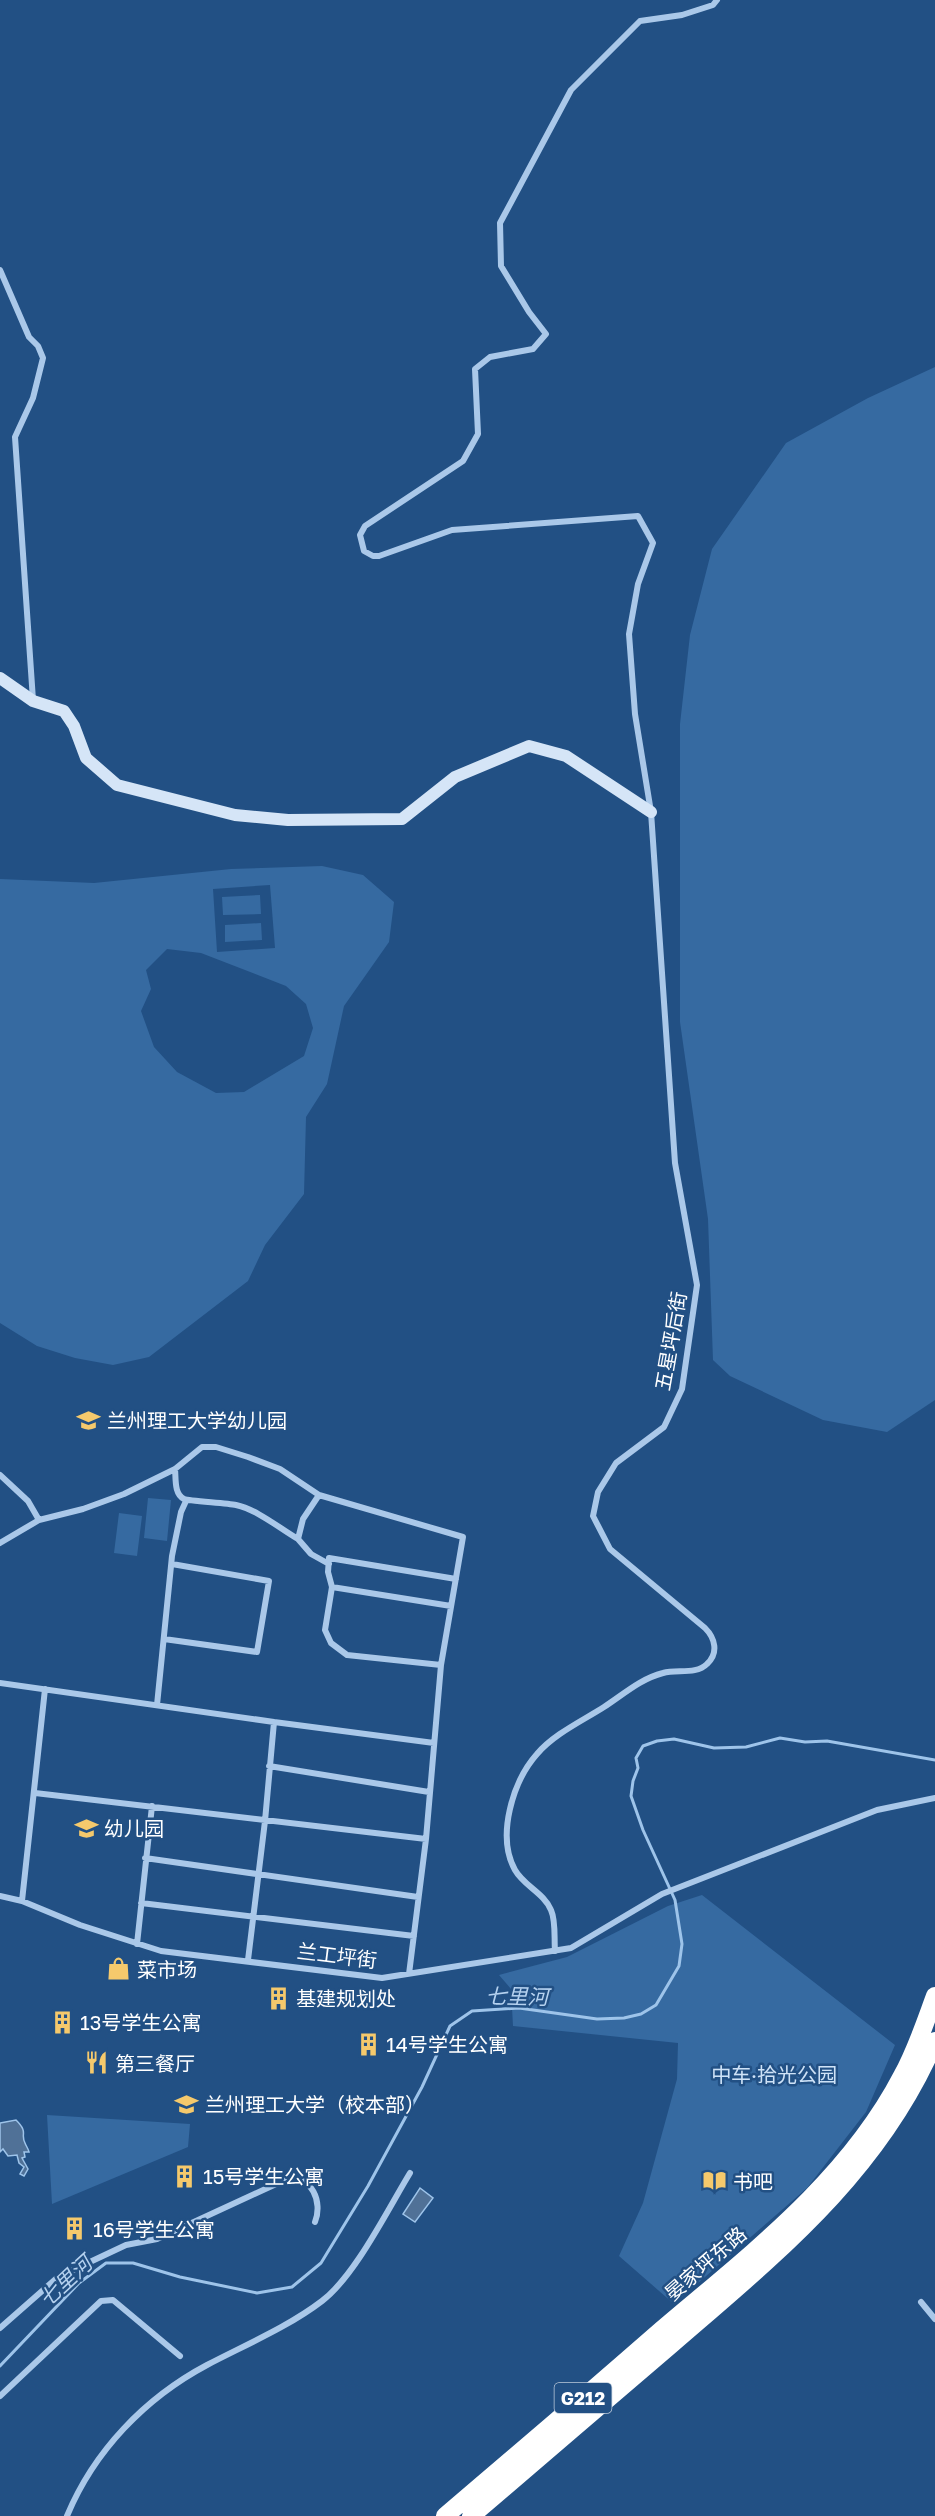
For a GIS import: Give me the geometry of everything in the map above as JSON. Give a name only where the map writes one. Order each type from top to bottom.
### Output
[{"type":"highway","name":"晏家坪东路","points":[[471,2516],[732,2293],[839,2192],[891,2125],[909,2080],[935,1996]]},
{"type":"highway","name":"晏家坪东路","points":[[445,2516],[794,2215],[855,2148],[909,2080],[935,2041]]},
{"type":"street","points":[[651,812],[635,714],[629,634],[638,584],[653,543],[638,516],[452,530],[379,556],[368,554],[359,541],[365,526],[463,461],[478,434],[475,369],[490,357],[533,349],[546,334],[529,312],[501,266],[500,223],[572,90],[640,21],[682,15],[713,4],[717,0]]},
{"type":"street","points":[[0,270],[29,337],[38,346],[43,358],[33,398],[15,437],[33,700]]},
{"type":"street","points":[[0,678],[33,700],[64,711],[74,726],[86,758],[117,785],[235,815],[288,820],[402,819],[455,777],[529,746],[566,756],[651,812]]},
{"type":"street","name":"五星坪后街","points":[[555,1951],[552,1912],[547,1901],[515,1870],[508,1849],[508,1826],[512,1803],[522,1776],[537,1753],[634,1685],[664,1673],[702,1668],[713,1657],[715,1649],[711,1634],[705,1628],[610,1549],[593,1516],[598,1492],[616,1463],[664,1427],[682,1389],[697,1285],[675,1162],[651,812]]},
{"type":"street","points":[[0,1543],[39,1520],[83,1509],[124,1494],[175,1469],[202,1447],[216,1448],[280,1469],[319,1496],[464,1538],[441,1665],[426,1839],[409,1974]]},
{"type":"street","points":[[175,1469],[176,1487],[186,1501],[209,1500],[239,1506],[266,1519],[298,1539],[311,1554],[329,1564]]},
{"type":"street","points":[[0,1476],[28,1501],[39,1520]]},
{"type":"street","points":[[298,1539],[303,1519],[319,1496]]},
{"type":"street","points":[[158,1705],[172,1564],[181,1512],[186,1501]]},
{"type":"street","points":[[441,1665],[347,1655],[331,1643],[325,1630],[332,1587],[329,1558],[456,1579]]},
{"type":"street","points":[[164,1639],[257,1652],[269,1581],[172,1564]]},
{"type":"street","points":[[332,1587],[451,1606]]},
{"type":"street","points":[[0,1683],[434,1743]]},
{"type":"street","points":[[22,1901],[45,1689]]},
{"type":"street","points":[[248,1960],[265,1821],[274,1722]]},
{"type":"street","points":[[269,1766],[429,1792]]},
{"type":"street","points":[[35,1793],[426,1839]]},
{"type":"street","name":"兰工坪街","points":[[0,1896],[22,1901],[80,1925],[161,1951],[382,1978],[571,1948],[662,1894],[878,1810],[935,1798]]},
{"type":"street","points":[[137,1944],[152,1806]]},
{"type":"street","points":[[145,1857],[418,1897]]},
{"type":"street","points":[[141,1903],[414,1936]]},
{"type":"street","points":[[67,2516],[105,2451],[128,2424],[155,2399],[196,2371],[323,2300],[344,2278],[360,2255],[410,2173]]},
{"type":"street","points":[[0,2328],[58,2277],[126,2246],[157,2239],[287,2178],[301,2179],[315,2194],[318,2211],[315,2222]]},
{"type":"street","points":[[0,2396],[101,2301],[113,2300],[180,2356]]},
{"type":"street","points":[[921,2302],[935,2319]]},
{"type":"green space","points":[[935,367],[935,1400],[887,1432],[823,1420],[730,1376],[713,1360],[708,1219],[680,1022],[680,724],[690,635],[712,549],[786,443],[868,398]]},
{"type":"green space","points":[[322,866],[363,875],[394,902],[389,942],[344,1006],[327,1084],[306,1117],[304,1194],[265,1245],[248,1281],[149,1357],[113,1365],[75,1358],[37,1346],[0,1323],[0,879],[94,883],[231,869]],"holes":[[[270,885],[275,948],[217,952],[213,889]],[[167,949],[201,953],[286,986],[306,1004],[313,1028],[304,1056],[244,1092],[216,1093],[177,1072],[154,1047],[141,1011],[151,989],[146,970]]]},
{"type":"green space","points":[[260,895],[261,914],[223,915],[222,897]]},
{"type":"green space","points":[[261,923],[262,940],[225,942],[225,925]]},
{"type":"green space","points":[[148,1498],[171,1500],[167,1541],[144,1538]]},
{"type":"green space","points":[[119,1513],[142,1516],[137,1556],[114,1553]]},
{"type":"green space","name":"中车·拾光公园","points":[[702,1895],[895,2045],[866,2112],[807,2188],[674,2304],[619,2256],[643,2203],[677,2079],[678,2043],[513,2026],[511,1989],[499,1975],[567,1957],[668,1906]]},
{"type":"green space","points":[[47,2115],[190,2124],[188,2147],[52,2204]]},
{"type":"shaded area","points":[[16,2120],[23,2130],[29,2152],[24,2152],[25,2157],[22,2158],[28,2169],[24,2176],[20,2174],[24,2167],[19,2163],[17,2155],[8,2156],[3,2149],[0,2152],[0,2123]]},
{"type":"shaded area","points":[[420,2188],[433,2198],[415,2222],[403,2214]]},
{"type":"waterway","name":"七里河","points":[[0,2366],[79,2283],[106,2263],[133,2263],[180,2277],[257,2293],[292,2287],[321,2263],[368,2186],[422,2087],[450,2026],[472,2011],[519,2008],[597,2019],[624,2018],[641,2014],[656,2005],[679,1966],[682,1944],[675,1900],[643,1830],[631,1796],[638,1768],[636,1758],[643,1746],[674,1739],[714,1748],[746,1747],[780,1738],[805,1742],[827,1741],[935,1760]]},
{"type":"place","name":"兰州理工大学幼儿园","points":[[89,1420]]},
{"type":"place","name":"幼儿园","points":[[86,1828]]},
{"type":"place","name":"菜市场","points":[[119,1969]]},
{"type":"place","name":"基建规划处","points":[[278,1998]]},
{"type":"place","name":"13号学生公寓","points":[[62,2022]]},
{"type":"place","name":"14号学生公寓","points":[[368,2044]]},
{"type":"place","name":"第三餐厅","points":[[97,2063]]},
{"type":"place","name":"兰州理工大学（校本部）","points":[[187,2104]]},
{"type":"place","name":"15号学生公寓","points":[[185,2176]]},
{"type":"place","name":"书吧","points":[[715,2181]]},
{"type":"place","name":"16号学生公寓","points":[[75,2229]]}]
